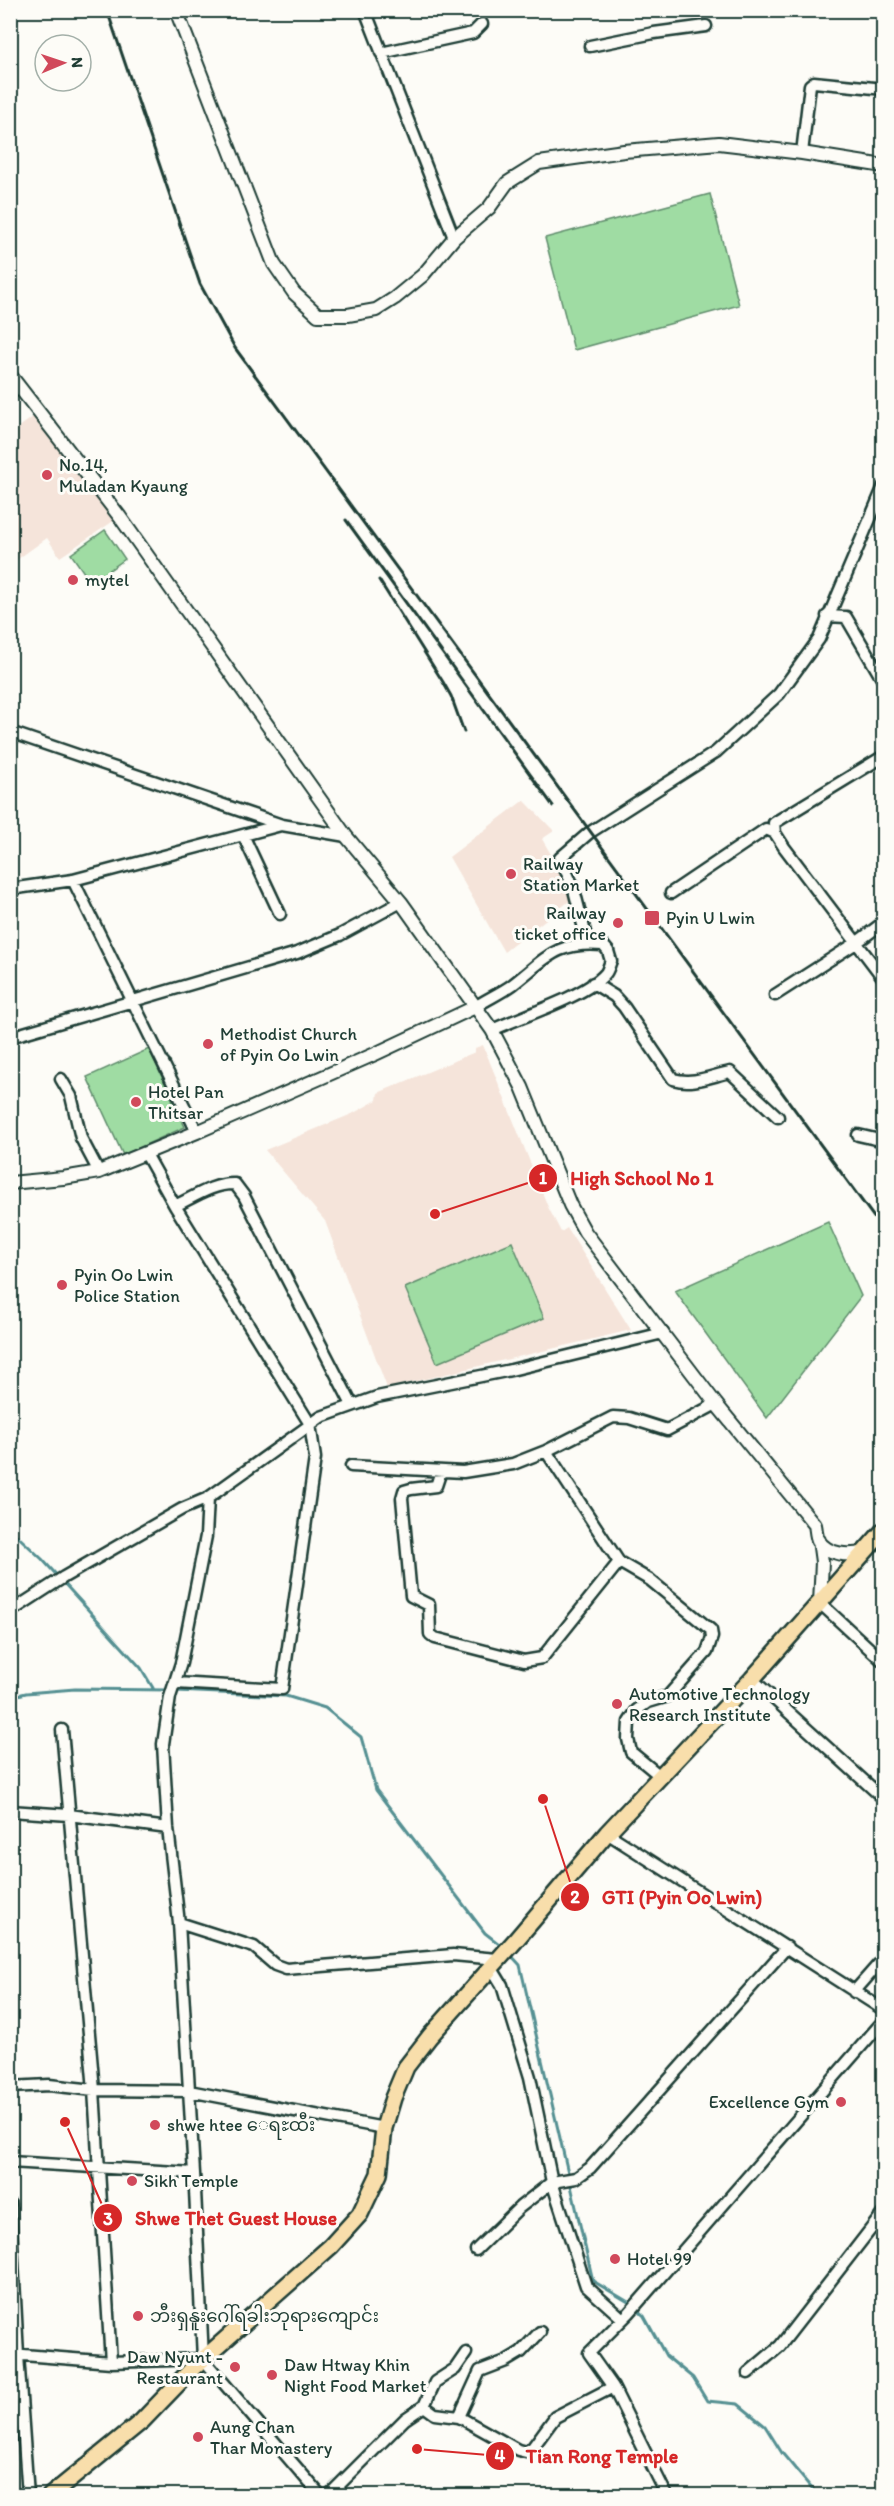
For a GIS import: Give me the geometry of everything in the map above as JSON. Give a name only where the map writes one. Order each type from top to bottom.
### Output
[{"type":"main road","points":[[50,2496],[142,2421],[203,2359],[331,2246],[360,2214],[379,2174],[384,2128],[406,2067],[430,2036],[607,1833],[752,1679],[884,1530]]},
{"type":"street","points":[[176,10],[274,264],[294,293],[318,315],[348,315],[376,310],[395,298],[423,275],[454,238],[489,208],[507,183],[539,162],[624,151],[718,143],[884,166]]},
{"type":"street","points":[[364,10],[454,238]]},
{"type":"street","points":[[381,53],[473,33],[482,24]]},
{"type":"street","points":[[590,46],[654,33],[706,26]]},
{"type":"street","points":[[802,153],[810,85],[814,82],[884,89]]},
{"type":"street","points":[[10,375],[120,517],[346,837],[400,902],[492,1030],[522,1087],[570,1205],[585,1232],[716,1404],[815,1525],[822,1562],[820,1603],[884,1662]]},
{"type":"street","points":[[588,944],[573,885],[560,858],[590,833],[717,752],[779,694],[819,639],[884,486]]},
{"type":"street","points":[[827,616],[846,618],[884,682]]},
{"type":"street","points":[[10,732],[282,825],[346,837]]},
{"type":"street","points":[[775,833],[774,823],[884,756]]},
{"type":"street","points":[[10,889],[73,880],[282,825]]},
{"type":"street","points":[[670,893],[766,829],[775,833],[884,979]]},
{"type":"street","points":[[243,835],[280,914]]},
{"type":"street","points":[[73,880],[197,1132]]},
{"type":"street","points":[[10,1037],[297,953],[340,935],[400,902]]},
{"type":"street","points":[[775,995],[856,943],[884,922]]},
{"type":"street","points":[[10,1183],[99,1172],[146,1154],[375,1054],[475,1006],[512,985],[535,964],[557,951],[574,945],[588,944],[603,945],[609,951],[611,961],[605,974],[593,983],[552,1006],[492,1030]]},
{"type":"street","points":[[593,983],[614,996],[624,1007],[673,1079],[683,1082],[695,1081],[730,1072],[778,1118]]},
{"type":"street","points":[[61,1079],[71,1096],[81,1138],[99,1172]]},
{"type":"street","points":[[858,1135],[882,1140]]},
{"type":"street","points":[[146,1154],[310,1424],[315,1458],[282,1689],[175,1684]]},
{"type":"street","points":[[176,1206],[213,1187],[235,1184],[244,1197],[352,1405]]},
{"type":"street","points":[[10,1612],[182,1509],[208,1498],[321,1417],[377,1397],[511,1370],[663,1333]]},
{"type":"street","points":[[351,1466],[463,1472],[513,1464],[546,1451],[613,1417],[629,1418],[667,1430],[716,1404]]},
{"type":"street","points":[[546,1451],[619,1562],[650,1580],[711,1630],[712,1637],[707,1652],[668,1696],[648,1702],[637,1710],[629,1722],[628,1739],[631,1752],[660,1776]]},
{"type":"street","points":[[441,1471],[436,1486],[411,1488],[404,1491],[402,1498],[411,1596],[429,1605],[429,1629],[430,1634],[435,1638],[524,1661],[542,1658],[619,1562]]},
{"type":"street","points":[[208,1498],[206,1536],[182,1663],[170,1696],[163,1744],[189,2091],[203,2359],[321,2496]]},
{"type":"street","points":[[819,1540],[830,1550],[849,1556],[865,1552]]},
{"type":"street","points":[[752,1679],[884,1799]]},
{"type":"street","points":[[62,1730],[94,2090],[111,2362]]},
{"type":"street","points":[[10,1811],[69,1815],[168,1828]]},
{"type":"street","points":[[607,1833],[884,2010]]},
{"type":"street","points":[[178,1923],[254,1947],[276,1965],[286,1969],[453,1955],[500,1956],[502,1985],[530,2077],[586,2286],[626,2316]]},
{"type":"street","points":[[476,2250],[520,2207],[557,2181],[576,2178],[590,2168],[787,1947]]},
{"type":"street","points":[[854,1992],[884,1958]]},
{"type":"street","points":[[667,2496],[613,2387],[589,2353],[639,2302],[884,2020]]},
{"type":"street","points":[[10,2086],[49,2085],[94,2090],[189,2091],[384,2128]]},
{"type":"street","points":[[10,2162],[193,2173]]},
{"type":"street","points":[[10,2205],[14,2354],[28,2496]]},
{"type":"street","points":[[748,2373],[780,2346],[884,2212]]},
{"type":"street","points":[[459,2417],[480,2371],[506,2361],[521,2352],[540,2332]]},
{"type":"street","points":[[328,2496],[405,2419],[424,2406],[435,2382],[455,2369],[466,2353]]},
{"type":"street","points":[[14,2354],[111,2362],[203,2359]]},
{"type":"street","points":[[424,2406],[435,2414],[459,2417],[518,2450],[526,2452],[533,2447],[555,2417],[613,2387]]},
{"type":"shaded area","name":"No.14, Muladan Kyaung","points":[[37,414],[118,518],[60,557],[47,538],[11,564],[11,433]]},
{"type":"shaded area","name":"Railway Station Market","points":[[524,800],[554,831],[542,839],[573,892],[572,899],[504,952],[449,857]]},
{"type":"shaded area","points":[[483,1045],[548,1207],[561,1232],[567,1228],[631,1330],[387,1388],[325,1221],[265,1150],[352,1114],[377,1100],[378,1093],[475,1052],[475,1048]]},
{"type":"green space","points":[[710,194],[739,305],[574,350],[545,238]]},
{"type":"green space","points":[[105,530],[125,559],[91,583],[71,554]]},
{"type":"green space","name":"Hotel Pan Thitsar","points":[[149,1049],[185,1127],[123,1155],[87,1077]]},
{"type":"green space","points":[[828,1222],[861,1296],[767,1418],[675,1291]]},
{"type":"green space","points":[[512,1242],[544,1318],[437,1363],[405,1288]]},
{"type":"waterway","points":[[10,1529],[42,1559],[141,1668],[153,1688]]},
{"type":"waterway","points":[[10,1697],[26,1693],[75,1689],[170,1690]]},
{"type":"waterway","points":[[176,1691],[286,1696],[325,1708],[361,1737],[376,1790],[485,1933],[503,1947]]},
{"type":"waterway","points":[[510,1954],[520,1965],[593,2281],[630,2303],[644,2316],[666,2356],[693,2378],[707,2401],[738,2404],[765,2426],[782,2453],[818,2496]]},
{"type":"railway","points":[[107,10],[200,284],[235,348],[884,1231]]},
{"type":"railway","points":[[346,520],[553,806]]},
{"type":"railway","points":[[379,580],[451,696],[464,732]]},
{"type":"place","name":"No.14, Muladan Kyaung","points":[[47,475]]},
{"type":"place","name":"mytel","points":[[73,580]]},
{"type":"place","name":"Railway Station Market","points":[[511,874]]},
{"type":"place","name":"Pyin U Lwin","points":[[652,918]]},
{"type":"place","name":"Railway ticket office","points":[[618,923]]},
{"type":"place","name":"Methodist Church of Pyin Oo Lwin","points":[[208,1044]]},
{"type":"place","name":"Hotel Pan Thitsar","points":[[136,1102]]},
{"type":"place","name":"High School No 1","points":[[435,1214]]},
{"type":"place","name":"Pyin Oo Lwin Police Station","points":[[62,1285]]},
{"type":"place","name":"Automotive Technology Research Institute","points":[[617,1704]]},
{"type":"place","name":"GTI (Pyin Oo Lwin)","points":[[543,1799]]},
{"type":"place","name":"Excellence Gym","points":[[841,2102]]},
{"type":"place","name":"Shwe Thet Guest House","points":[[65,2122]]},
{"type":"place","name":"shwe htee ေရႊထီး","points":[[155,2125]]},
{"type":"place","name":"Sikh Temple","points":[[132,2181]]},
{"type":"place","name":"Hotel 99","points":[[615,2259]]},
{"type":"place","name":"ဘီးရှနူးဂေါ်ရခါးဘုရားကျောင်း","points":[[138,2316]]},
{"type":"place","name":"Daw Nyunt - Restaurant","points":[[235,2367]]},
{"type":"place","name":"Daw Htway Khin Night Food Market","points":[[272,2375]]},
{"type":"place","name":"Aung Chan Thar Monastery","points":[[198,2437]]},
{"type":"place","name":"Tian Rong Temple","points":[[417,2449]]}]
